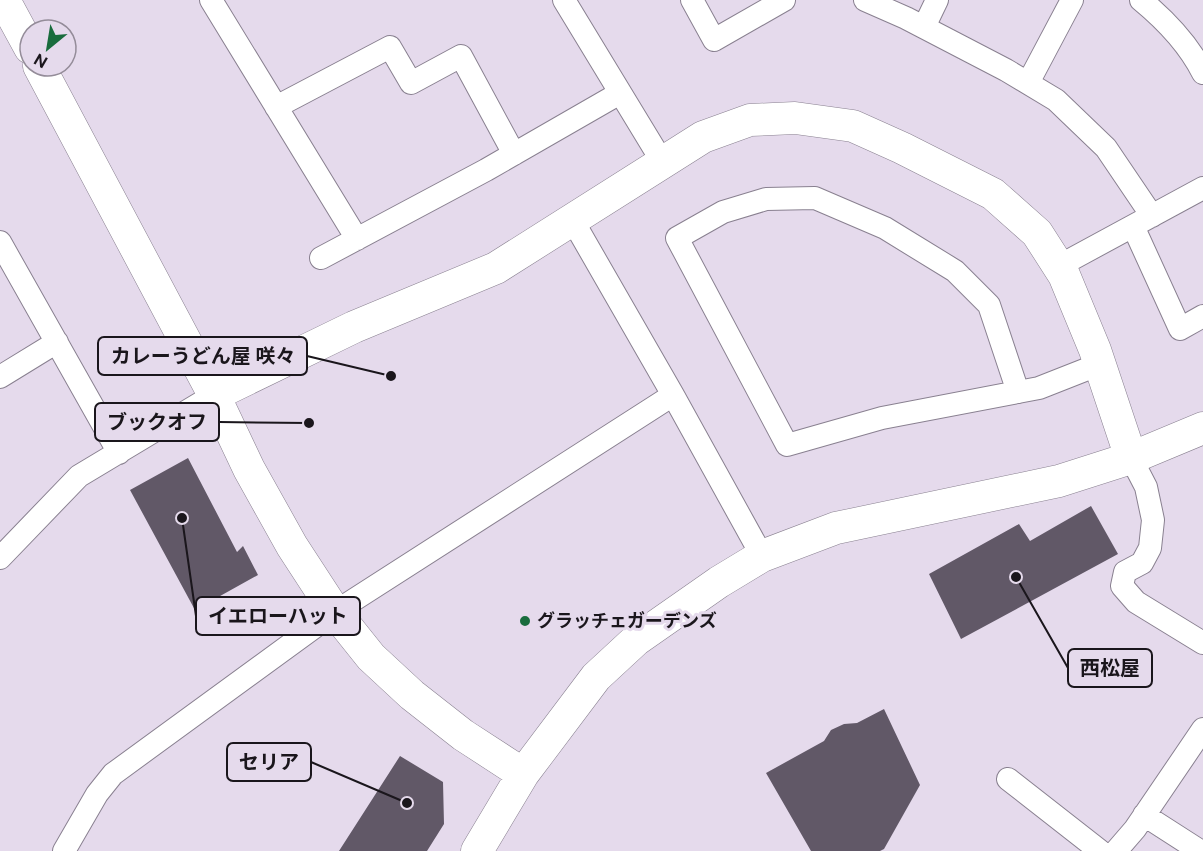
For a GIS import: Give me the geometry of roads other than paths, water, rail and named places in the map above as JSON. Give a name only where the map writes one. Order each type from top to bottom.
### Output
[{"type":"street","points":[[4,0],[18,26]]},
{"type":"street","points":[[211,0],[357,239]]},
{"type":"street","points":[[564,0],[663,163]]},
{"type":"street","points":[[692,0],[714,40],[784,0]]},
{"type":"street","points":[[865,0],[924,27],[1056,100],[1106,148],[1142,221],[1180,329],[1203,316]]},
{"type":"street","points":[[924,27],[937,0]]},
{"type":"street","points":[[1028,83],[1072,0]]},
{"type":"street","points":[[1141,0],[1201,62]]},
{"type":"street","points":[[276,107],[390,47],[411,83],[461,56],[514,154]]},
{"type":"street","points":[[45,78],[214,395],[255,479],[292,546],[335,612],[371,657],[412,695],[463,735],[523,774]]},
{"type":"street","points":[[321,258],[514,154],[620,93]]},
{"type":"street","points":[[0,558],[79,476],[214,395],[354,327],[496,268],[703,137],[750,120],[795,118],[853,126],[902,148],[993,194],[1037,233],[1064,275],[1100,364],[1131,458],[1146,487],[1153,520],[1150,548],[1142,563],[1125,572],[1122,586],[1136,602],[1203,643]]},
{"type":"street","points":[[1059,266],[1203,188]]},
{"type":"street","points":[[1018,392],[989,305],[955,271],[885,228],[814,198],[766,199],[723,212],[676,238],[787,444],[882,418],[1039,388],[1100,364]]},
{"type":"street","points":[[573,221],[762,556]]},
{"type":"street","points":[[0,242],[119,453]]},
{"type":"street","points":[[0,377],[57,342]]},
{"type":"street","points":[[64,851],[97,794],[113,774],[335,612],[673,395]]},
{"type":"street","points":[[477,851],[523,774],[596,677],[636,640],[719,582],[762,556],[836,528],[1059,481],[1131,458],[1203,428]]},
{"type":"street","points":[[1116,851],[1144,816],[1203,729]]},
{"type":"street","points":[[1008,779],[1100,851]]},
{"type":"street","points":[[1144,816],[1200,851]]},
{"type":"place","name":"カレーうどん屋 咲々","points":[[391,376]]},
{"type":"place","name":"ブックオフ","points":[[309,423]]},
{"type":"place","name":"イエローハット","points":[[182,518]]},
{"type":"place","name":"西松屋","points":[[1016,577]]},
{"type":"place","name":"グラッチェガーデンズ","points":[[525,621]]},
{"type":"place","name":"セリア","points":[[407,803]]}]
